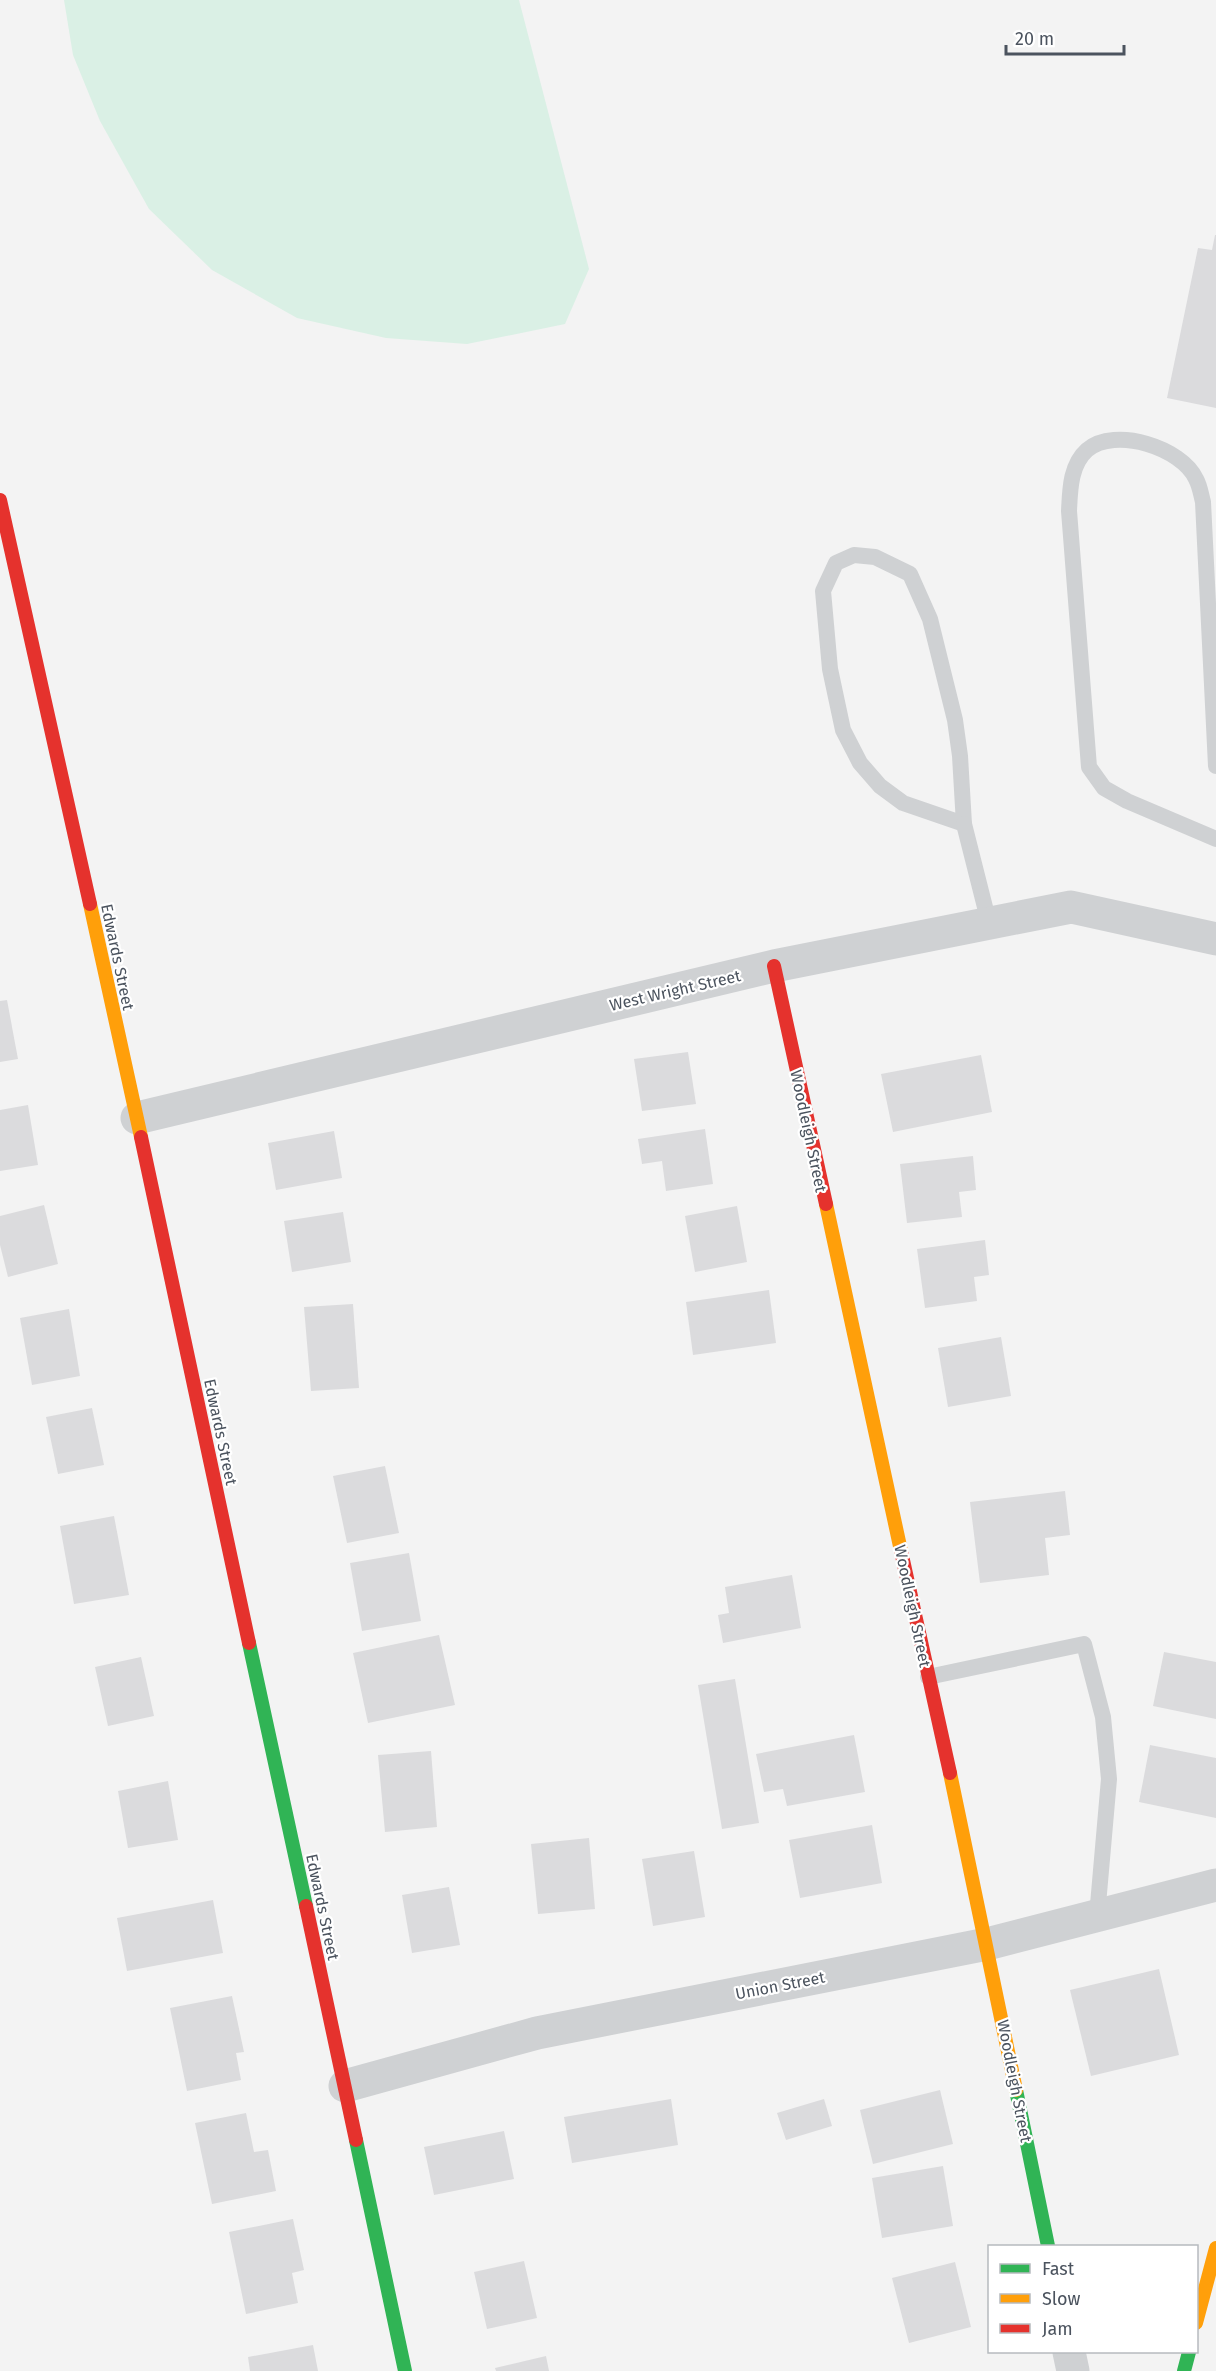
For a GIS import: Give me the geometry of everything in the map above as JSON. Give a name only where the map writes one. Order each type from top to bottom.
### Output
[{"type":"street","name":"Edwards Street","points":[[0,500],[137,1118],[405,2371]]},
{"type":"street","name":"West Wright Street","points":[[137,1118],[774,966],[1071,907],[1216,939]]},
{"type":"street","name":"Woodleigh Street","points":[[774,966],[987,1944],[1048,2245]]},
{"type":"street","name":"Union Street","points":[[345,2086],[537,2033],[987,1944],[1216,1885]]},
{"type":"street","points":[[1198,2319],[1216,2248]]},
{"type":"street","points":[[1069,2353],[1073,2371]]},
{"type":"street","points":[[1184,2371],[1189,2353]]},
{"type":"lane","points":[[1216,766],[1203,502],[1196,478],[1180,461],[1156,447],[1130,439],[1106,441],[1087,450],[1076,466],[1071,484],[1069,511],[1089,767],[1104,788],[1127,801],[1216,839]]},
{"type":"lane","points":[[964,824],[903,803],[880,786],[860,763],[843,730],[830,669],[823,591],[836,563],[854,555],[875,557],[910,574],[930,619],[955,720],[960,756],[964,824],[989,923]]},
{"type":"lane","points":[[928,1677],[1084,1644],[1103,1717],[1109,1779],[1097,1916]]},
{"type":"green space","points":[[64,0],[519,0],[589,269],[565,324],[467,344],[386,338],[297,318],[212,270],[149,209],[100,121],[73,55]]},
{"type":"building","points":[[1215,235],[1216,408],[1167,398],[1198,248],[1212,250]]},
{"type":"building","points":[[7,1000],[18,1059],[0,1062],[0,1001]]},
{"type":"building","points":[[688,1052],[696,1104],[642,1111],[634,1059]]},
{"type":"building","points":[[981,1055],[992,1112],[893,1132],[881,1074]]},
{"type":"building","points":[[28,1105],[38,1165],[0,1171],[0,1110]]},
{"type":"building","points":[[705,1129],[713,1184],[666,1191],[662,1161],[642,1164],[638,1139]]},
{"type":"building","points":[[334,1131],[342,1178],[276,1190],[268,1143]]},
{"type":"building","points":[[973,1156],[976,1190],[959,1192],[962,1217],[907,1223],[900,1164]]},
{"type":"building","points":[[44,1205],[58,1264],[8,1277],[0,1245],[0,1216]]},
{"type":"building","points":[[737,1206],[747,1262],[695,1272],[685,1216]]},
{"type":"building","points":[[343,1212],[351,1262],[292,1272],[284,1221]]},
{"type":"building","points":[[985,1240],[989,1275],[974,1277],[977,1301],[925,1308],[917,1249]]},
{"type":"building","points":[[769,1290],[776,1343],[693,1355],[686,1302]]},
{"type":"building","points":[[353,1304],[359,1388],[311,1391],[304,1307]]},
{"type":"building","points":[[69,1309],[80,1376],[32,1385],[20,1318]]},
{"type":"building","points":[[1001,1337],[1011,1396],[948,1407],[938,1348]]},
{"type":"building","points":[[92,1408],[104,1465],[58,1474],[46,1417]]},
{"type":"building","points":[[385,1466],[399,1533],[347,1543],[333,1476]]},
{"type":"building","points":[[1065,1491],[1070,1535],[1045,1538],[1049,1575],[980,1583],[970,1502]]},
{"type":"building","points":[[114,1516],[129,1595],[74,1604],[60,1526]]},
{"type":"building","points":[[409,1553],[421,1621],[362,1631],[350,1563]]},
{"type":"building","points":[[792,1575],[801,1628],[723,1643],[718,1615],[729,1613],[725,1587]]},
{"type":"building","points":[[439,1635],[455,1705],[368,1723],[353,1653]]},
{"type":"building","points":[[1164,1652],[1216,1662],[1216,1719],[1153,1706]]},
{"type":"building","points":[[141,1657],[154,1716],[108,1726],[95,1667]]},
{"type":"building","points":[[735,1679],[759,1823],[722,1829],[698,1685]]},
{"type":"building","points":[[854,1735],[865,1792],[787,1806],[783,1789],[764,1792],[756,1754]]},
{"type":"building","points":[[1150,1745],[1216,1758],[1216,1818],[1139,1802]]},
{"type":"building","points":[[431,1751],[437,1827],[385,1832],[378,1755]]},
{"type":"building","points":[[168,1781],[178,1840],[128,1848],[118,1791]]},
{"type":"building","points":[[872,1825],[882,1883],[800,1898],[789,1840]]},
{"type":"building","points":[[589,1838],[595,1909],[538,1914],[531,1844]]},
{"type":"building","points":[[694,1851],[705,1917],[653,1926],[642,1859]]},
{"type":"building","points":[[449,1887],[460,1945],[412,1953],[402,1895]]},
{"type":"building","points":[[213,1900],[223,1953],[127,1971],[117,1918]]},
{"type":"building","points":[[1159,1969],[1179,2055],[1091,2076],[1070,1990]]},
{"type":"building","points":[[232,1996],[244,2052],[236,2053],[241,2080],[187,2091],[170,2008]]},
{"type":"building","points":[[940,2090],[953,2144],[873,2164],[860,2110]]},
{"type":"building","points":[[671,2099],[678,2145],[572,2163],[564,2117]]},
{"type":"building","points":[[824,2099],[832,2126],[786,2140],[777,2113]]},
{"type":"building","points":[[246,2113],[254,2152],[268,2150],[276,2191],[212,2204],[195,2123]]},
{"type":"building","points":[[504,2131],[514,2179],[434,2195],[424,2147]]},
{"type":"building","points":[[943,2166],[953,2226],[882,2238],[872,2178]]},
{"type":"building","points":[[293,2219],[304,2270],[292,2273],[298,2303],[246,2314],[229,2232]]},
{"type":"building","points":[[524,2261],[537,2318],[487,2329],[474,2272]]},
{"type":"building","points":[[955,2262],[971,2327],[909,2343],[892,2278]]},
{"type":"building","points":[[313,2345],[318,2371],[250,2371],[248,2357]]},
{"type":"building","points":[[546,2356],[549,2371],[496,2371],[495,2368]]},
{"type":"traffic: fast","points":[[249,1643],[306,1906]]},
{"type":"traffic: fast","points":[[1016,2090],[1048,2245]]},
{"type":"traffic: fast","points":[[356,2140],[405,2371]]},
{"type":"traffic: fast","points":[[1184,2371],[1189,2353]]},
{"type":"traffic: slow","points":[[90,904],[141,1137]]},
{"type":"traffic: slow","points":[[826,1204],[901,1551]]},
{"type":"traffic: slow","points":[[950,1773],[1016,2090]]},
{"type":"traffic: slow","points":[[1198,2316],[1216,2248]]},
{"type":"traffic: jam","points":[[0,500],[90,904]]},
{"type":"traffic: jam","points":[[774,966],[826,1204]]},
{"type":"traffic: jam","points":[[141,1137],[249,1643]]},
{"type":"traffic: jam","points":[[901,1551],[950,1773]]},
{"type":"traffic: jam","points":[[306,1906],[356,2140]]}]
